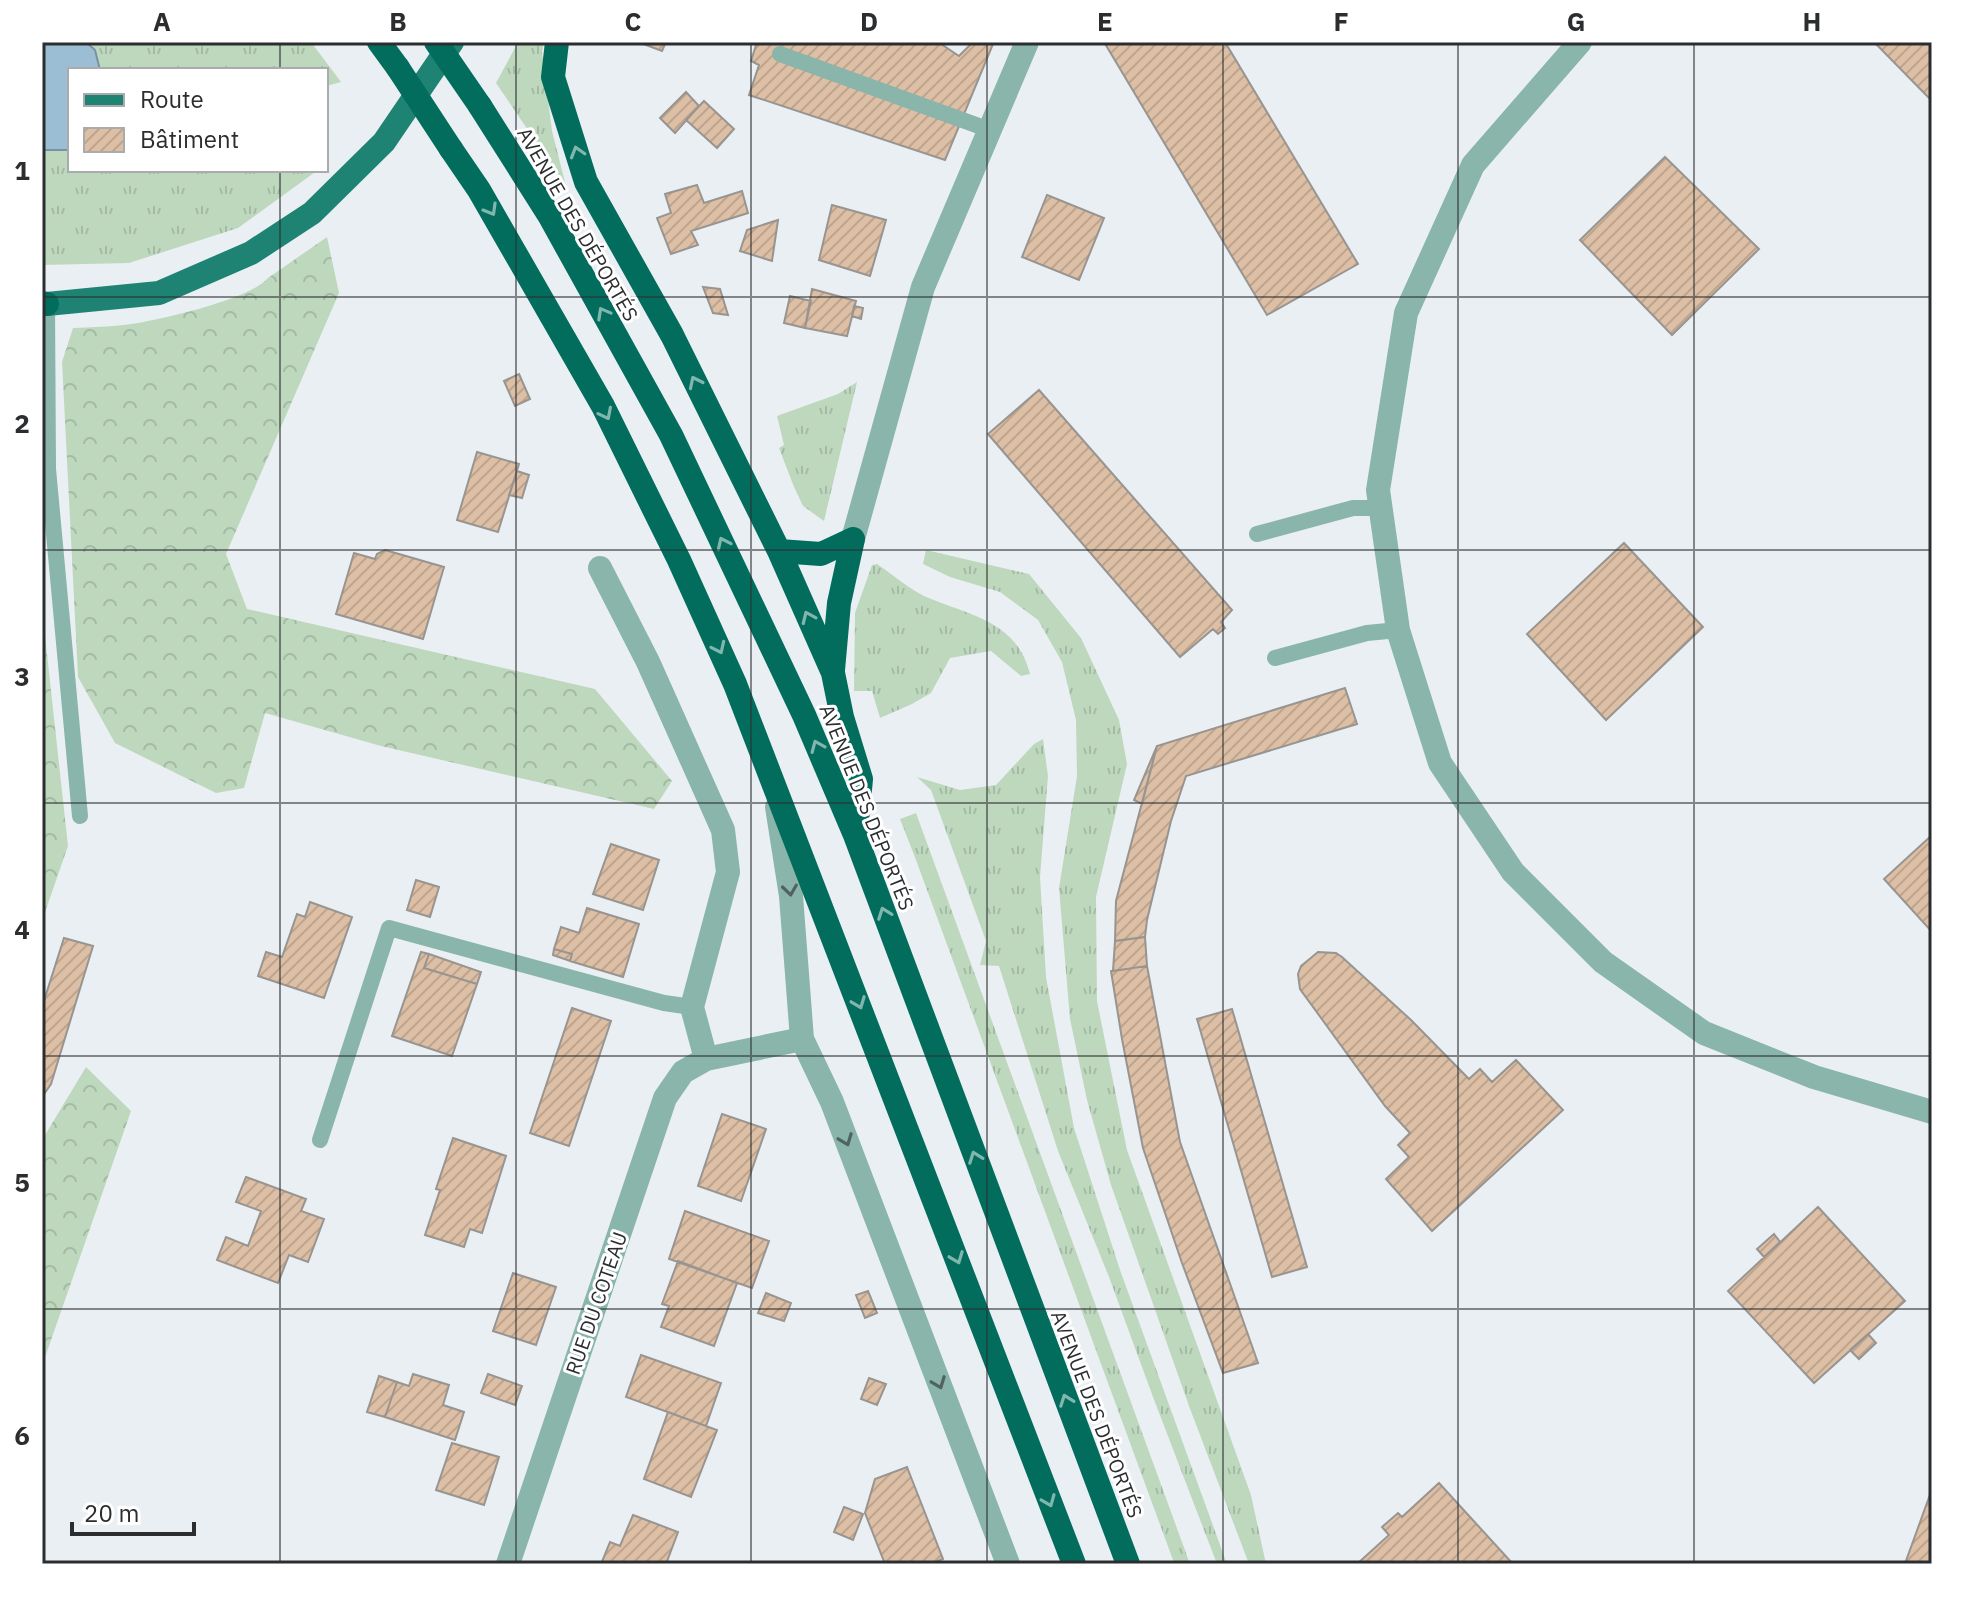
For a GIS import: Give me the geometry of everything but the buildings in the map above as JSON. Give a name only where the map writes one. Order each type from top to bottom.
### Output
[{"type":"highway","points":[[379,42],[479,190],[603,406],[685,574],[735,684],[1074,1564]]},
{"type":"highway","name":"AVENUE DES DÉPORTÉS","points":[[436,42],[549,215],[671,435],[804,715],[855,835],[1128,1564]]},
{"type":"highway","points":[[557,42],[553,77],[586,182],[672,335],[779,551],[833,673],[842,717],[861,779],[855,835]]},
{"type":"highway","points":[[779,551],[821,554],[853,539]]},
{"type":"highway","points":[[833,673],[839,603],[853,539]]},
{"type":"main road","points":[[44,303],[159,293],[251,253],[312,213],[384,142],[452,42]]},
{"type":"street","points":[[853,539],[923,287],[1027,42]]},
{"type":"street","points":[[1580,42],[1473,165],[1406,313],[1378,490],[1398,630],[1440,763],[1513,872],[1603,962],[1704,1033],[1814,1077],[1932,1112]]},
{"type":"street","points":[[600,568],[648,662],[723,830],[728,872],[692,1007],[706,1059],[802,1039]]},
{"type":"street","points":[[772,780],[791,896],[802,1039],[832,1102],[1008,1564]]},
{"type":"street","name":"RUE DU COTEAU","points":[[508,1564],[665,1098],[683,1072],[706,1059]]},
{"type":"lane","points":[[780,54],[990,130]]},
{"type":"lane","points":[[44,303],[48,469],[80,816]]},
{"type":"lane","points":[[1257,534],[1353,508],[1380,508]]},
{"type":"lane","points":[[1275,658],[1367,633],[1398,630]]},
{"type":"lane","points":[[320,1140],[389,928],[664,1003],[692,1007]]},
{"type":"green space","points":[[86,42],[311,42],[341,82],[328,85],[328,68],[100,68],[95,50]]},
{"type":"green space","points":[[518,42],[544,42],[542,52],[552,131],[566,186],[496,83]]},
{"type":"green space","points":[[42,150],[68,150],[68,172],[315,172],[238,228],[129,263],[42,265]]},
{"type":"green space","points":[[327,237],[339,293],[226,554],[247,609],[595,689],[672,781],[654,809],[381,746],[265,713],[244,788],[216,793],[115,743],[78,677],[62,362],[73,328],[145,322],[225,301],[258,286]]},
{"type":"green space","points":[[857,382],[824,521],[803,506],[794,487],[779,448],[784,445],[777,416],[838,394]]},
{"type":"green space","points":[[926,550],[1029,574],[1081,638],[1119,720],[1127,764],[1096,897],[1097,1001],[1127,1150],[1251,1495],[1266,1564],[1249,1564],[1111,1185],[1087,1100],[1070,1019],[1059,888],[1077,776],[1076,720],[1062,662],[1038,620],[1000,592],[950,577],[923,564]]},
{"type":"green space","points":[[877,564],[924,596],[973,615],[1002,631],[1014,642],[1030,674],[1021,676],[991,651],[950,658],[931,693],[880,718],[872,691],[854,691],[855,613],[872,565]]},
{"type":"green space","points":[[42,608],[68,846],[42,921]]},
{"type":"green space","points":[[1043,739],[1048,776],[1040,877],[1046,977],[1074,1128],[1120,1270],[1227,1564],[1217,1564],[1058,1151],[999,966],[980,965],[986,941],[931,790],[917,777],[960,790],[996,785],[1034,744]]},
{"type":"green space","points":[[916,813],[1190,1564],[1175,1564],[1173,1560],[900,819]]},
{"type":"green space","points":[[86,1067],[131,1111],[42,1366],[42,1140]]},
{"type":"water","points":[[42,42],[86,42],[95,50],[100,68],[68,68],[68,150],[42,150]]}]
